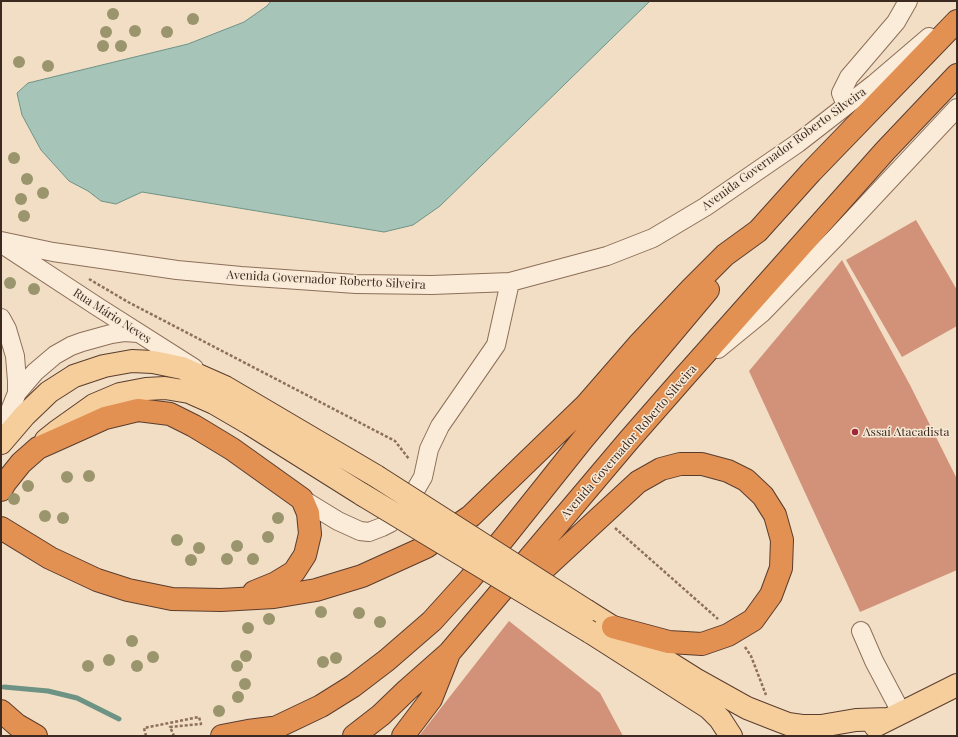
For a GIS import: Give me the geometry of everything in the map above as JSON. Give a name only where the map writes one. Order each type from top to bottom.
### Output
[{"type":"highway","name":"Avenida Governador Roberto Silveira","points":[[221,600],[274,597],[316,590],[362,576],[426,547],[471,516],[586,405],[640,343],[690,290],[726,255],[758,231],[811,172],[957,21]]},
{"type":"highway","name":"Avenida Governador Roberto Silveira","points":[[354,736],[381,715],[449,653],[685,376],[885,151],[957,75]]},
{"type":"highway","points":[[258,736],[321,706],[353,686],[387,660],[432,621],[470,579],[583,439],[758,231]]},
{"type":"highway","points":[[1,490],[21,463],[38,448],[105,418],[138,410],[170,414],[194,426],[232,449],[302,499],[308,513],[310,534],[305,555],[294,572],[276,583],[255,592],[221,600],[172,599],[128,590],[97,580],[50,558],[1,528]]},
{"type":"highway","points":[[489,606],[546,567],[638,482],[661,469],[680,464],[702,464],[728,472],[746,480],[763,496],[775,515],[782,540],[781,568],[771,595],[753,620],[728,635],[702,644],[669,642],[613,627]]},
{"type":"highway","points":[[403,736],[431,699],[449,653]]},
{"type":"highway","points":[[1,711],[17,725],[36,736]]},
{"type":"highway","points":[[222,736],[277,727]]},
{"type":"main road","points":[[1,443],[25,415],[49,392],[74,376],[104,366],[132,361],[153,362],[182,368],[225,387],[376,476],[589,621],[709,708],[720,719],[731,736]]},
{"type":"main road","points":[[38,448],[56,432],[94,405],[120,394],[159,388],[189,392],[214,403],[250,424],[363,495],[589,621],[613,627],[695,679],[747,708],[787,726],[821,726],[894,716]]},
{"type":"main road","points":[[854,736],[957,686]]},
{"type":"street","points":[[846,105],[841,93],[849,76],[896,22],[908,1]]},
{"type":"street","name":"Avenida Governador Roberto Silveira","points":[[1,242],[52,252],[177,270],[241,276],[363,284],[432,285],[510,282],[607,256],[652,238],[705,207],[798,143],[874,84],[957,13]]},
{"type":"street","points":[[685,376],[762,313],[837,236],[957,108]]},
{"type":"street","name":"Rua Mário Neves","points":[[1,242],[138,333],[225,387]]},
{"type":"street","points":[[302,499],[360,531],[369,532],[382,528],[401,513],[423,477],[429,449],[440,426],[496,345],[510,282]]},
{"type":"street","points":[[1,318],[7,329],[15,356],[17,393]]},
{"type":"street","points":[[1,433],[17,393],[35,372],[55,355],[71,346],[111,334],[124,332],[138,333]]},
{"type":"street","points":[[861,631],[874,661],[894,716]]},
{"type":"path","points":[[84,276],[128,302],[395,441],[423,477]]},
{"type":"path","points":[[601,516],[736,635],[751,656],[787,726]]},
{"type":"path","points":[[146,736],[144,728],[199,717],[201,724],[170,727],[174,736]]},
{"type":"shaded area","points":[[271,1],[650,1],[440,206],[413,225],[384,232],[142,192],[116,204],[101,201],[88,191],[69,181],[41,150],[22,115],[17,93],[28,83],[188,44],[244,22],[267,6]]},
{"type":"building","points":[[916,220],[957,290],[957,326],[902,357],[846,260]]},
{"type":"building","name":"Assaí Atacadista","points":[[842,260],[910,385],[957,479],[957,570],[860,612],[749,371]]},
{"type":"building","points":[[509,621],[600,693],[623,736],[419,736]]},
{"type":"waterway","points":[[4,687],[48,691],[77,698],[119,719]]},
{"type":"place","name":"Assaí Atacadista","points":[[855,432]]}]
